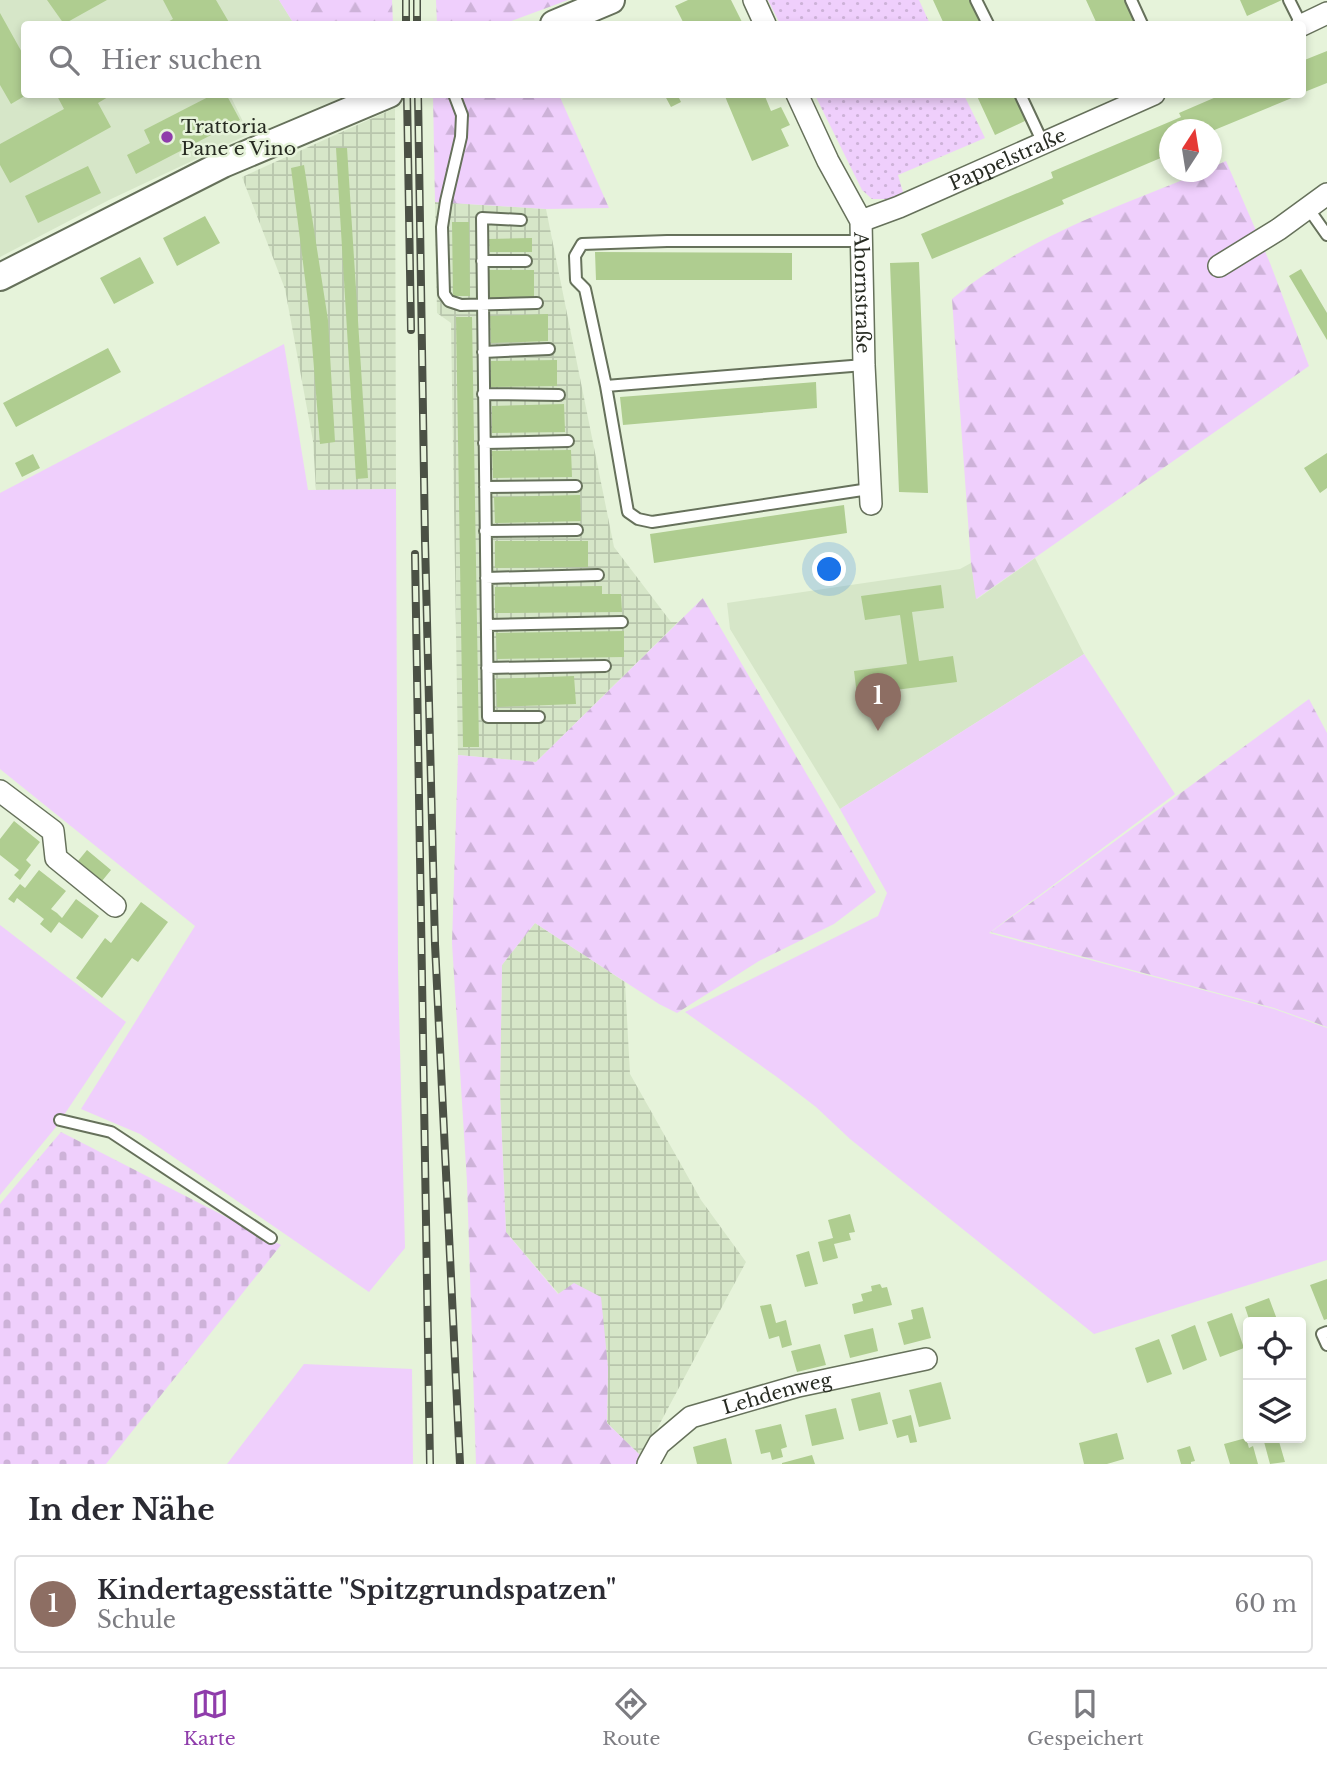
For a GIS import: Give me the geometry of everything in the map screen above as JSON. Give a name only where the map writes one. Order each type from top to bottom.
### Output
[{"type":"street","points":[[561,21],[609,0]]},
{"type":"street","points":[[754,0],[764,21]]},
{"type":"street","points":[[1306,23],[1327,13]]},
{"type":"street","points":[[0,277],[223,164],[380,98]]},
{"type":"street","name":"Ahornstraße","points":[[799,98],[861,231],[870,496]]},
{"type":"street","name":"Pappelstraße","points":[[861,231],[899,207],[1145,98]]},
{"type":"street","points":[[1219,266],[1279,229],[1327,194]]},
{"type":"street","points":[[0,791],[53,831],[56,858],[115,906]]},
{"type":"street","name":"Lehdenweg","points":[[648,1464],[659,1444],[691,1417],[798,1386],[926,1359]]},
{"type":"lane","points":[[976,0],[986,21]]},
{"type":"lane","points":[[1131,0],[1141,21]]},
{"type":"lane","points":[[1289,0],[1300,21]]},
{"type":"lane","points":[[456,98],[462,115],[461,137],[442,227],[444,294],[449,301],[461,305],[537,303]]},
{"type":"lane","points":[[1022,98],[1043,142]]},
{"type":"lane","points":[[1308,208],[1327,235]]},
{"type":"lane","points":[[521,220],[482,218],[488,718],[539,718]]},
{"type":"lane","points":[[861,231],[582,244],[575,256],[576,280],[585,289],[606,386],[628,512],[638,519],[652,522],[870,496]]},
{"type":"lane","points":[[482,261],[526,261]]},
{"type":"lane","points":[[483,352],[549,349]]},
{"type":"lane","points":[[606,386],[864,365]]},
{"type":"lane","points":[[483,394],[559,395]]},
{"type":"lane","points":[[484,443],[568,442]]},
{"type":"lane","points":[[485,487],[576,486]]},
{"type":"lane","points":[[485,531],[577,530]]},
{"type":"lane","points":[[486,578],[598,575]]},
{"type":"lane","points":[[487,625],[622,622]]},
{"type":"lane","points":[[487,668],[605,666]]},
{"type":"lane","points":[[60,1120],[111,1132],[271,1238]]},
{"type":"lane","points":[[1327,1332],[1322,1334],[1327,1345]]},
{"type":"shaded area","points":[[0,0],[279,0],[292,21],[21,21],[21,98],[231,98],[249,134],[109,200],[0,257]]},
{"type":"shaded area","points":[[395,108],[396,489],[316,490],[313,441],[285,289],[242,177]]},
{"type":"shaded area","points":[[435,202],[546,209],[614,547],[671,622],[678,622],[536,762],[458,755],[451,323],[437,313]]},
{"type":"shaded area","points":[[1035,558],[1084,654],[840,809],[730,629],[727,603],[960,569],[971,563],[977,599]]},
{"type":"shaded area","points":[[535,923],[625,982],[630,1074],[701,1200],[746,1262],[642,1457],[607,1423],[608,1367],[559,1294],[506,1232],[500,1093],[502,965]]},
{"type":"green space","points":[[279,0],[392,0],[393,21],[292,21]]},
{"type":"green space","points":[[436,0],[568,0],[511,21],[437,21]]},
{"type":"green space","points":[[768,0],[919,0],[929,21],[778,21]]},
{"type":"green space","points":[[433,98],[560,98],[609,208],[546,209],[435,202]]},
{"type":"green space","points":[[816,98],[965,98],[985,138],[898,175],[903,192],[890,199],[872,199],[862,190]]},
{"type":"green space","points":[[1226,161],[1270,263],[1309,366],[976,599],[971,563],[952,299],[1010,258],[1072,226],[1136,198],[1177,182],[1222,182],[1222,163]]},
{"type":"green space","points":[[284,344],[308,490],[396,489],[398,969],[405,1248],[369,1292],[140,1134],[81,1109],[195,926],[0,769],[0,493]]},
{"type":"green space","points":[[703,598],[876,892],[834,924],[759,961],[677,1013],[535,923],[502,965],[500,1093],[506,1232],[558,1294],[574,1283],[601,1297],[608,1367],[607,1423],[642,1457],[638,1464],[476,1464],[467,1182],[452,943],[458,755],[536,762]]},
{"type":"green space","points":[[1084,654],[1175,794],[989,933],[1274,1009],[1327,1028],[1327,1260],[1094,1334],[850,1139],[816,1107],[685,1012],[878,916],[887,893],[840,809]]},
{"type":"green space","points":[[1309,699],[1327,733],[1327,1027],[1274,1008],[991,932]]},
{"type":"green space","points":[[0,925],[126,1022],[56,1127],[0,1195]]},
{"type":"green space","points":[[61,1132],[281,1245],[106,1464],[0,1464],[0,1204]]},
{"type":"green space","points":[[304,1364],[412,1369],[413,1464],[227,1464]]},
{"type":"building","points":[[47,0],[107,0],[69,21],[62,21]]},
{"type":"building","points":[[163,0],[216,0],[228,21],[169,21],[173,19]]},
{"type":"building","points":[[688,0],[731,0],[742,21],[682,21],[675,6]]},
{"type":"building","points":[[933,0],[972,0],[982,21],[943,21]]},
{"type":"building","points":[[1086,0],[1124,0],[1134,21],[1096,21]]},
{"type":"building","points":[[1240,0],[1282,0],[1247,16]]},
{"type":"building","points":[[0,13],[21,51],[21,98],[11,104],[0,85]]},
{"type":"building","points":[[1327,51],[1327,83],[1306,91],[1306,59]]},
{"type":"building","points":[[58,98],[106,98],[98,103],[111,127],[10,183],[0,165],[0,144],[64,109]]},
{"type":"building","points":[[206,98],[228,98],[240,120],[136,174],[127,155],[150,143],[144,130]]},
{"type":"building","points":[[666,98],[679,98],[681,102],[671,107]]},
{"type":"building","points":[[726,98],[766,98],[771,111],[781,107],[790,125],[781,129],[789,146],[752,161]]},
{"type":"building","points":[[978,98],[1017,98],[1027,120],[995,135]]},
{"type":"building","points":[[1214,98],[1292,98],[1222,127],[1222,119],[1176,119],[1181,117],[1179,113]]},
{"type":"building","points":[[1159,126],[1159,159],[1062,200],[1064,204],[932,259],[921,234],[1053,178],[1051,172]]},
{"type":"building","points":[[336,148],[347,148],[368,478],[356,479]]},
{"type":"building","points":[[304,165],[328,320],[335,442],[320,444],[310,318],[291,168]]},
{"type":"building","points":[[88,166],[101,193],[38,223],[25,196]]},
{"type":"building","points":[[205,216],[220,243],[177,266],[163,238]]},
{"type":"building","points":[[452,222],[469,222],[470,296],[453,296]]},
{"type":"building","points":[[532,238],[532,252],[490,252],[489,239]]},
{"type":"building","points":[[595,252],[792,253],[792,280],[596,280]]},
{"type":"building","points":[[140,257],[154,283],[114,304],[100,278]]},
{"type":"building","points":[[919,262],[928,493],[899,492],[890,263]]},
{"type":"building","points":[[1301,269],[1327,313],[1327,340],[1289,276]]},
{"type":"building","points":[[489,270],[534,270],[534,297],[489,298]]},
{"type":"building","points":[[548,314],[548,341],[491,343],[490,316]]},
{"type":"building","points":[[456,317],[472,317],[479,747],[463,747]]},
{"type":"building","points":[[108,348],[121,372],[16,427],[3,403]]},
{"type":"building","points":[[557,360],[557,386],[491,387],[491,361]]},
{"type":"building","points":[[816,382],[817,408],[623,425],[620,397]]},
{"type":"building","points":[[564,404],[565,432],[492,433],[492,406]]},
{"type":"building","points":[[571,450],[572,477],[493,478],[492,451]]},
{"type":"building","points":[[1327,453],[1327,488],[1320,493],[1304,468]]},
{"type":"building","points":[[33,454],[40,468],[22,477],[15,463]]},
{"type":"building","points":[[580,495],[581,521],[495,523],[494,497]]},
{"type":"building","points":[[844,505],[847,533],[654,563],[650,534]]},
{"type":"building","points":[[495,541],[588,541],[588,567],[495,568]]},
{"type":"building","points":[[941,585],[944,608],[912,612],[919,661],[953,656],[957,682],[857,695],[854,671],[907,664],[900,615],[865,620],[861,596]]},
{"type":"building","points":[[602,586],[602,594],[621,594],[622,612],[495,613],[495,587]]},
{"type":"building","points":[[624,631],[624,657],[497,659],[496,633]]},
{"type":"building","points":[[574,676],[576,704],[497,707],[496,679]]},
{"type":"building","points":[[14,821],[40,842],[26,860],[31,865],[20,880],[14,875],[19,870],[0,855],[0,839]]},
{"type":"building","points":[[87,850],[111,870],[102,881],[78,861]]},
{"type":"building","points":[[39,870],[66,891],[51,909],[62,918],[76,899],[99,916],[82,939],[59,922],[51,933],[40,924],[44,919],[17,898],[14,903],[8,899],[20,884],[25,888]]},
{"type":"building","points":[[141,902],[168,922],[138,962],[132,958],[102,998],[76,978],[105,938],[111,943]]},
{"type":"building","points":[[850,1214],[855,1232],[849,1233],[851,1240],[834,1244],[838,1258],[823,1262],[818,1242],[833,1238],[828,1220]]},
{"type":"building","points":[[809,1251],[818,1284],[805,1287],[796,1255]]},
{"type":"building","points":[[1327,1279],[1327,1319],[1324,1320],[1310,1285]]},
{"type":"building","points":[[880,1284],[882,1288],[887,1287],[892,1305],[854,1314],[852,1304],[863,1301],[861,1294],[872,1291],[871,1286]]},
{"type":"building","points":[[1269,1298],[1276,1317],[1248,1317],[1245,1307]]},
{"type":"building","points":[[771,1304],[776,1323],[786,1320],[792,1345],[782,1348],[779,1336],[769,1339],[760,1306]]},
{"type":"building","points":[[923,1307],[931,1338],[904,1345],[898,1323],[913,1319],[911,1310]]},
{"type":"building","points":[[1232,1313],[1243,1348],[1220,1357],[1207,1322]]},
{"type":"building","points":[[1195,1325],[1207,1360],[1183,1370],[1171,1335]]},
{"type":"building","points":[[873,1328],[878,1351],[850,1358],[844,1335]]},
{"type":"building","points":[[1159,1339],[1172,1374],[1147,1383],[1135,1348]]},
{"type":"building","points":[[820,1344],[826,1365],[797,1372],[791,1351]]},
{"type":"building","points":[[941,1382],[951,1419],[919,1427],[909,1390]]},
{"type":"building","points":[[880,1392],[888,1424],[859,1431],[851,1399]]},
{"type":"building","points":[[836,1408],[844,1439],[812,1446],[805,1415]]},
{"type":"building","points":[[911,1415],[917,1442],[910,1443],[908,1435],[897,1438],[892,1420]]},
{"type":"building","points":[[781,1424],[787,1447],[781,1449],[783,1457],[772,1460],[770,1452],[761,1454],[755,1430]]},
{"type":"building","points":[[1117,1433],[1124,1459],[1107,1464],[1084,1464],[1079,1443]]},
{"type":"building","points":[[726,1438],[732,1464],[697,1464],[693,1447]]},
{"type":"building","points":[[1243,1439],[1243,1443],[1248,1443],[1249,1448],[1253,1446],[1258,1464],[1230,1464],[1224,1444]]},
{"type":"building","points":[[1264,1443],[1279,1443],[1285,1462],[1270,1464]]},
{"type":"building","points":[[1190,1446],[1195,1461],[1181,1464],[1177,1450]]},
{"type":"building","points":[[812,1455],[815,1464],[782,1464],[782,1463]]},
{"type":"railway","points":[[406,0],[406,21]]},
{"type":"railway","points":[[417,0],[417,21]]},
{"type":"railway","points":[[407,98],[411,330]]},
{"type":"railway","points":[[418,98],[435,944],[460,1464]]},
{"type":"railway","points":[[415,554],[430,1464]]},
{"type":"place","name":"Trattoria Pane e Vino","points":[[167,137]]},
{"type":"place","name":"Kindertagesstätte \"Spitzgrundspatzen\"","points":[[878,731]]}]
